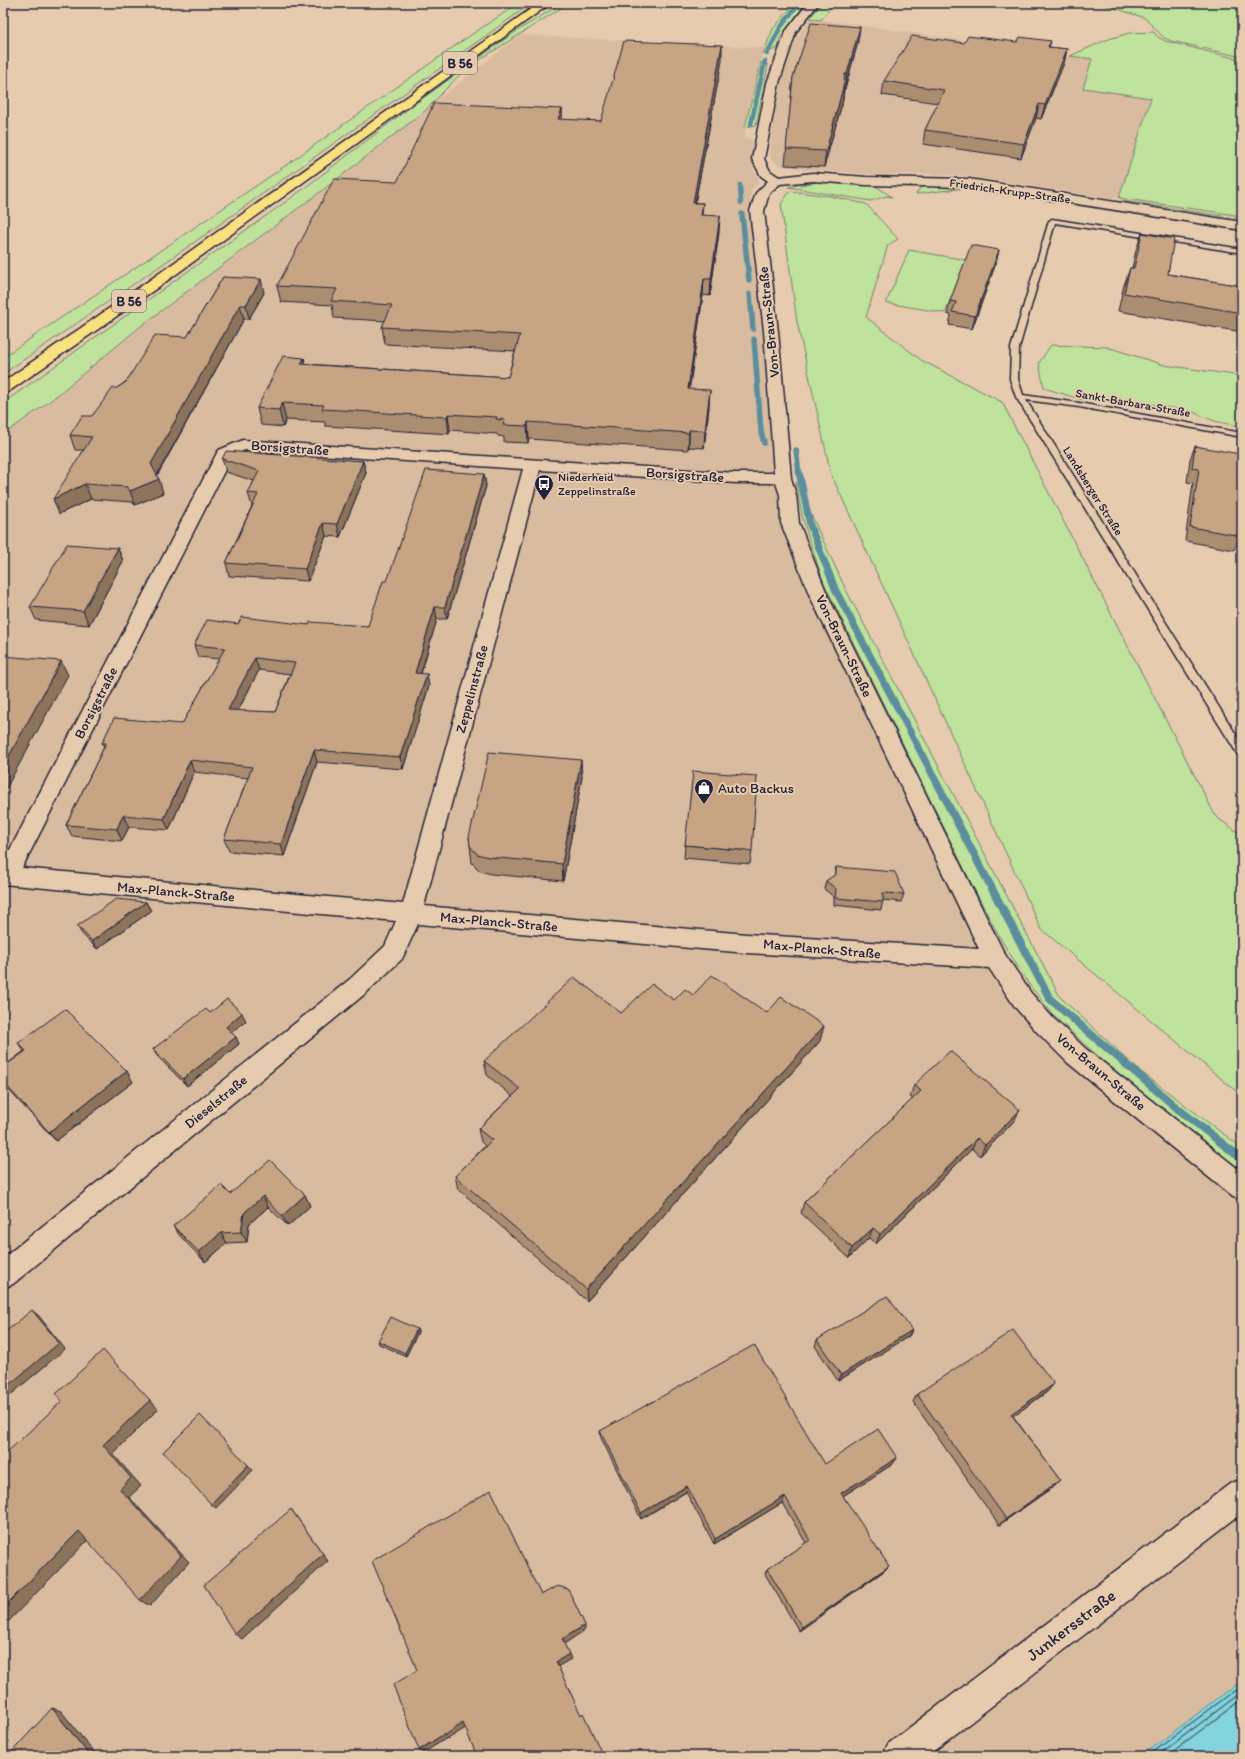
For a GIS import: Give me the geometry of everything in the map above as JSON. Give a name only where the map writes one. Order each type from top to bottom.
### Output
[{"type":"highway","name":"B 56","points":[[3,388],[216,239],[496,37],[546,3]]},
{"type":"street","points":[[778,181],[765,173],[758,159],[773,83],[791,31],[814,3]]},
{"type":"street","name":"Friedrich-Krupp-Straße","points":[[778,181],[812,177],[866,181],[969,183],[1242,226]]},
{"type":"street","name":"Von-Braun-Straße","points":[[778,181],[769,185],[762,192],[757,211],[771,332],[783,478],[788,495],[790,523],[818,594],[996,959],[1023,1000],[1077,1056],[1242,1188]]},
{"type":"street","name":"Borsigstraße","points":[[5,875],[225,453],[243,445],[736,478],[783,478]]},
{"type":"street","name":"Zeppelinstraße","points":[[412,914],[533,464]]},
{"type":"street","name":"Max-Planck-Straße","points":[[5,875],[412,914],[865,953],[996,959]]},
{"type":"street","name":"Dieselstraße","points":[[3,1275],[358,986],[394,952],[412,914]]},
{"type":"street","name":"Junkersstraße","points":[[900,1756],[1242,1494]]},
{"type":"lane","name":"Landsberger Straße","points":[[1242,251],[1052,221],[1016,348],[1014,379],[1020,397],[1242,752]]},
{"type":"lane","name":"Sankt-Barbara-Straße","points":[[1020,397],[1079,405],[1242,436]]},
{"type":"shaded area","points":[[810,18],[1092,59],[1084,88],[1151,98],[1119,198],[1109,198],[966,176],[924,174],[878,175],[802,169],[782,166],[776,163],[771,160],[769,148],[784,66],[796,40]]},
{"type":"shaded area","points":[[520,35],[764,48],[745,124],[745,137],[753,140],[752,167],[760,182],[751,190],[750,230],[786,531],[974,943],[1004,994],[1043,1041],[1242,1203],[1242,1756],[3,1756],[3,435],[50,401],[141,326],[332,183]]},
{"type":"green space","points":[[519,3],[532,3],[189,246],[3,374],[3,357],[275,173],[462,41]]},
{"type":"green space","points":[[562,3],[569,3],[465,69],[425,111],[332,183],[141,326],[50,401],[3,435],[3,403],[298,193],[412,106],[515,32]]},
{"type":"green space","points":[[795,3],[806,3],[780,38],[778,48],[763,54],[773,29]]},
{"type":"green space","points":[[822,3],[834,3],[821,20],[810,18]]},
{"type":"green space","points":[[1099,3],[1242,3],[1242,57],[1164,38],[1145,18]]},
{"type":"green space","points":[[1154,32],[1158,37],[1165,41],[1242,60],[1242,216],[1119,198],[1151,98],[1083,88],[1092,59],[1070,56],[1106,40],[1129,33]]},
{"type":"green space","points":[[761,62],[768,65],[756,125],[745,127]]},
{"type":"green space","points":[[824,181],[874,185],[892,197],[886,196],[871,201],[788,187]]},
{"type":"green space","points":[[923,185],[973,187],[916,194]]},
{"type":"green space","points":[[790,191],[830,196],[866,204],[898,239],[888,245],[866,317],[921,360],[1002,402],[1216,817],[1242,835],[1242,1096],[1041,929],[831,474],[797,322],[781,204]]},
{"type":"green space","points":[[1125,201],[1242,219],[1242,222],[1116,202]]},
{"type":"green space","points":[[909,250],[966,260],[945,313],[886,303]]},
{"type":"green space","points":[[1051,345],[1107,347],[1164,365],[1242,376],[1242,427],[1214,421],[1193,412],[1118,398],[1083,400],[1044,388],[1039,363]]},
{"type":"green space","points":[[796,482],[846,590],[1060,997],[1140,1071],[1242,1148],[1242,1173],[1102,1060],[1056,1018],[1028,983],[1000,938],[973,887],[823,581],[803,520]]},
{"type":"water","points":[[1242,1680],[1242,1756],[1142,1756]]},
{"type":"building","points":[[811,23],[860,27],[847,74],[845,74],[844,84],[826,151],[786,149],[793,77]]},
{"type":"building","points":[[912,36],[964,43],[968,36],[1017,42],[1020,37],[1051,41],[1048,47],[1067,49],[1045,105],[1039,104],[1024,144],[925,130],[944,90],[884,81]]},
{"type":"building","points":[[624,41],[722,45],[693,203],[703,203],[701,215],[720,216],[711,279],[704,279],[688,389],[710,390],[705,431],[689,430],[689,433],[528,422],[527,426],[503,425],[505,420],[496,419],[497,417],[448,414],[447,417],[322,409],[324,405],[282,403],[279,410],[257,408],[283,356],[304,358],[301,364],[508,377],[520,335],[382,327],[392,305],[331,301],[337,289],[277,286],[334,179],[397,182],[434,103],[562,109],[558,119],[601,121]]},
{"type":"building","points":[[1142,233],[1174,239],[1168,274],[1242,286],[1242,313],[1124,293],[1130,268],[1134,268]]},
{"type":"building","points":[[971,245],[999,250],[975,316],[952,312],[956,302],[950,301]]},
{"type":"building","points":[[223,277],[261,279],[246,305],[240,305],[151,464],[159,479],[130,491],[127,487],[85,484],[53,499],[92,437],[70,435],[82,416],[92,416],[113,388],[117,388],[126,382],[155,335],[187,337]]},
{"type":"building","points":[[1195,446],[1240,454],[1238,474],[1242,475],[1241,536],[1190,527],[1199,469],[1192,468]]},
{"type":"building","points":[[226,451],[363,461],[337,524],[323,523],[305,569],[226,563],[258,494],[248,493],[259,471],[222,459]]},
{"type":"building","points":[[426,470],[484,474],[445,607],[435,607],[415,673],[427,674],[400,757],[314,750],[281,844],[224,839],[252,767],[190,760],[164,819],[123,815],[117,829],[66,825],[106,743],[102,743],[114,718],[182,724],[225,648],[194,645],[207,620],[238,624],[242,617],[309,625],[310,622],[368,626],[383,581],[387,581]],"holes":[[[255,658],[295,663],[275,712],[228,710]]]},
{"type":"building","points":[[67,544],[118,548],[83,611],[30,607]]},
{"type":"building","points":[[3,656],[61,661],[3,767]]},
{"type":"building","points":[[489,752],[581,760],[562,864],[488,857],[477,854],[470,846],[469,837]]},
{"type":"building","points":[[693,771],[757,776],[752,851],[685,845]]},
{"type":"building","points":[[836,867],[895,872],[904,894],[883,893],[883,902],[835,898],[836,889],[826,881],[836,874]]},
{"type":"building","points":[[116,899],[146,902],[92,941],[77,926]]},
{"type":"building","points":[[712,975],[767,1013],[781,997],[824,1026],[586,1289],[455,1176],[492,1140],[478,1129],[520,1089],[484,1061],[574,977],[621,1013],[652,984],[674,1000],[685,989],[693,995]]},
{"type":"building","points":[[227,999],[242,1013],[226,1027],[236,1037],[183,1079],[153,1049],[206,1009],[210,1013]]},
{"type":"building","points":[[65,1009],[127,1071],[49,1132],[3,1082],[3,1067],[26,1051],[18,1043]]},
{"type":"building","points":[[950,1051],[1020,1110],[985,1145],[977,1138],[880,1234],[873,1228],[852,1248],[804,1202],[921,1091],[914,1085]]},
{"type":"building","points":[[270,1160],[305,1195],[282,1216],[263,1196],[244,1213],[241,1232],[221,1233],[199,1252],[173,1226],[221,1185],[230,1194]]},
{"type":"building","points":[[887,1296],[912,1330],[841,1375],[817,1340]]},
{"type":"building","points":[[32,1310],[59,1343],[3,1390],[3,1334]]},
{"type":"building","points":[[391,1317],[417,1329],[405,1353],[378,1341]]},
{"type":"building","points":[[1013,1330],[1054,1384],[1011,1414],[1060,1480],[1006,1519],[917,1394]]},
{"type":"building","points":[[754,1345],[825,1464],[878,1429],[897,1458],[841,1493],[889,1566],[802,1627],[767,1569],[810,1540],[785,1496],[715,1539],[687,1486],[641,1513],[600,1431]]},
{"type":"building","points":[[103,1350],[150,1400],[103,1445],[131,1478],[120,1489],[181,1556],[140,1600],[79,1531],[3,1608],[3,1456],[62,1401],[56,1394]]},
{"type":"building","points":[[200,1415],[248,1465],[211,1504],[163,1452]]},
{"type":"building","points":[[491,1490],[541,1595],[557,1586],[568,1589],[585,1625],[562,1639],[569,1654],[556,1662],[581,1715],[583,1713],[603,1756],[477,1756],[463,1723],[419,1750],[393,1685],[417,1670],[372,1561]]},
{"type":"building","points":[[291,1509],[323,1554],[235,1634],[204,1585]]},
{"type":"building","points":[[52,1708],[90,1756],[8,1756]]},
{"type":"waterway","points":[[767,54],[780,28],[799,3]]},
{"type":"waterway","points":[[751,124],[765,61]]},
{"type":"waterway","points":[[740,185],[741,203]]},
{"type":"waterway","points":[[742,214],[749,280]]},
{"type":"waterway","points":[[750,294],[753,329]]},
{"type":"waterway","points":[[754,339],[761,431],[764,443]]},
{"type":"waterway","points":[[796,450],[799,473]]},
{"type":"waterway","points":[[799,472],[810,525],[836,591],[949,806]]},
{"type":"waterway","points":[[948,805],[1050,999],[1177,1108],[1242,1159]]},
{"type":"place","name":"Niederheid Zeppelinstraße","points":[[544,501]]},
{"type":"place","name":"Auto Backus","points":[[704,805]]}]
